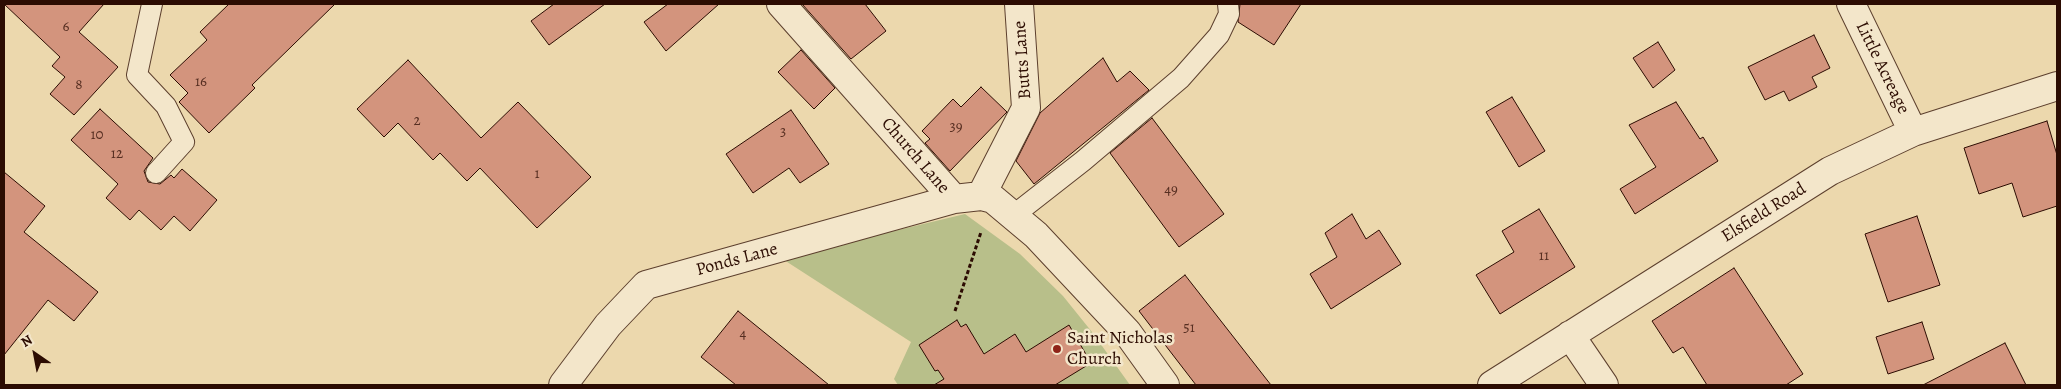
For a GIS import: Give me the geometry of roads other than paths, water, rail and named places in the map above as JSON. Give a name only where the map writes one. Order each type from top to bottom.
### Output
[{"type":"street","name":"Church Lane","points":[[781,4],[954,200],[987,198]]},
{"type":"street","name":"Butts Lane","points":[[987,198],[1026,108],[1019,4]]},
{"type":"street","name":"Little Acreage","points":[[1851,4],[1913,132]]},
{"type":"street","name":"Elsfield Road","points":[[1492,385],[1830,171],[1913,132],[2057,86]]},
{"type":"street","points":[[987,198],[1014,215],[1127,332],[1165,385]]},
{"type":"street","name":"Ponds Lane","points":[[563,385],[608,325],[646,285],[954,200]]},
{"type":"street","points":[[1570,335],[1604,385]]},
{"type":"lane","points":[[152,4],[137,75],[166,106],[184,142],[156,173]]},
{"type":"lane","points":[[1014,215],[1181,78],[1219,35],[1228,14],[1228,4]]},
{"type":"place","name":"Saint Nicholas Church","points":[[1057,349]]}]
